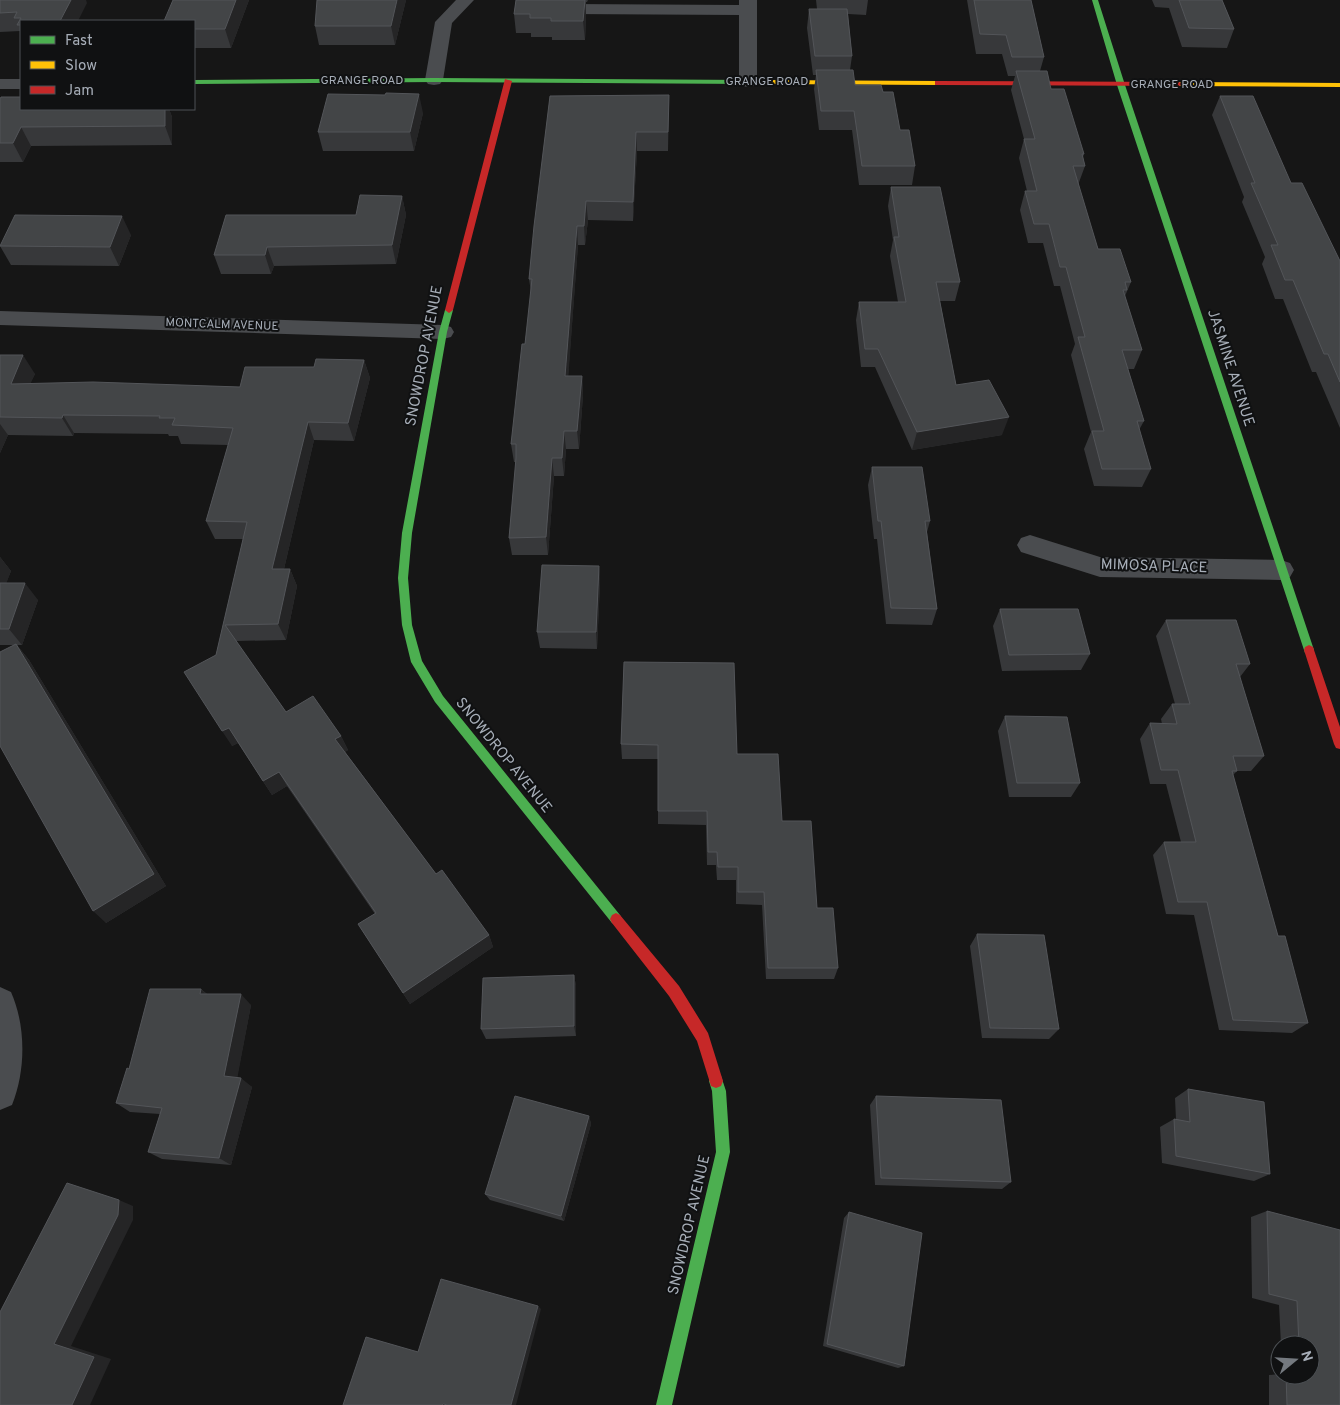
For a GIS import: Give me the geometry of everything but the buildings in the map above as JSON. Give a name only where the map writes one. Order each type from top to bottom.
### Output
[{"type":"street","points":[[434,80],[444,22],[465,0]]},
{"type":"street","name":"JASMINE AVENUE","points":[[1095,0],[1281,570],[1340,744]]},
{"type":"street","points":[[569,9],[748,5],[748,82]]},
{"type":"street","name":"GRANGE ROAD","points":[[195,82],[434,80],[1340,86]]},
{"type":"street","name":"SNOWDROP AVENUE","points":[[508,81],[443,332],[407,533],[403,578],[407,625],[417,662],[439,699],[674,991],[703,1038],[719,1091],[723,1152],[664,1405]]},
{"type":"street","points":[[0,84],[20,84]]},
{"type":"street","name":"MONTCALM AVENUE","points":[[0,318],[443,332]]},
{"type":"street","name":"MIMOSA PLACE","points":[[1030,545],[1100,567],[1281,570]]},
{"type":"street","points":[[0,1003],[7,1040],[0,1093]]},
{"type":"traffic: fast","points":[[1095,0],[1121,85],[1309,650]]},
{"type":"traffic: fast","points":[[195,82],[434,80],[751,82]]},
{"type":"traffic: fast","points":[[449,310],[443,332],[407,533],[403,578],[407,625],[417,662],[439,699],[616,919]]},
{"type":"traffic: fast","points":[[664,1405],[723,1152],[719,1091],[716,1081]]},
{"type":"traffic: slow","points":[[751,82],[938,83]]},
{"type":"traffic: slow","points":[[1179,84],[1340,85]]},
{"type":"traffic: jam","points":[[449,310],[508,81]]},
{"type":"traffic: jam","points":[[938,83],[1179,84]]},
{"type":"traffic: jam","points":[[1309,650],[1340,744]]},
{"type":"traffic: jam","points":[[616,919],[674,991],[703,1038],[716,1081]]}]
